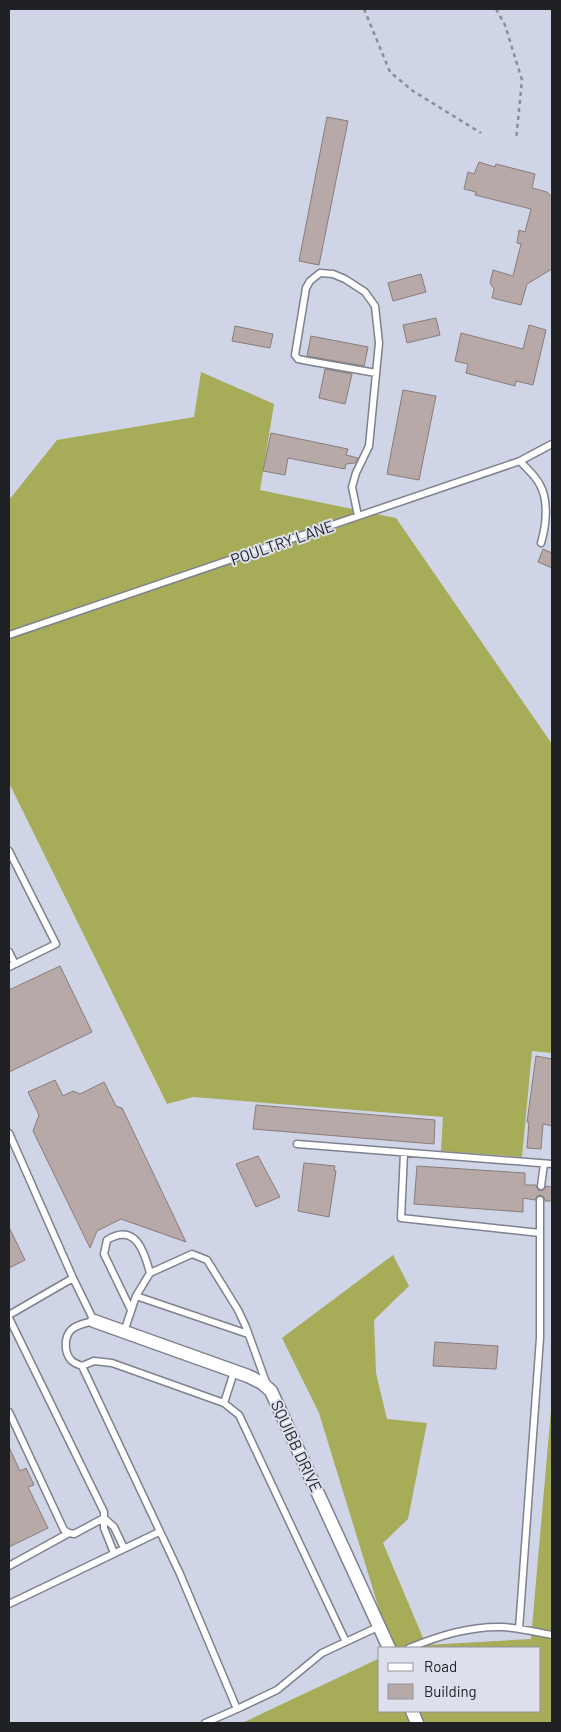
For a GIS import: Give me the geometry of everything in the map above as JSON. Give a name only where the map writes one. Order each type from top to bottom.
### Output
[{"type":"street","name":"SQUIBB DRIVE","points":[[94,1321],[256,1380],[267,1386],[274,1395],[389,1647]]},
{"type":"lane","points":[[358,516],[352,487],[356,473],[369,446],[379,343],[375,306],[365,292],[345,279],[333,274],[320,273],[310,281],[306,288],[295,355],[298,359],[376,373]]},
{"type":"lane","name":"POULTRY LANE","points":[[9,635],[520,461],[552,444]]},
{"type":"lane","points":[[520,461],[540,484],[544,494],[546,524],[541,543]]},
{"type":"lane","points":[[9,850],[56,944],[12,966],[9,952]]},
{"type":"lane","points":[[9,1133],[94,1321],[80,1324],[71,1330],[66,1340],[67,1352],[72,1361],[82,1366],[184,1583],[237,1708]]},
{"type":"lane","points":[[297,1144],[552,1164]]},
{"type":"lane","points":[[404,1153],[401,1218],[540,1234]]},
{"type":"lane","points":[[541,1186],[544,1164]]},
{"type":"lane","points":[[519,1630],[540,1338],[540,1200]]},
{"type":"lane","points":[[131,1310],[104,1254],[107,1240],[115,1235],[125,1235],[136,1240],[145,1253],[150,1272]]},
{"type":"lane","points":[[124,1332],[136,1296],[150,1272],[192,1254],[207,1260],[238,1310],[267,1386]]},
{"type":"lane","points":[[73,1278],[9,1317],[104,1512],[104,1528],[114,1553]]},
{"type":"lane","points":[[136,1296],[248,1334]]},
{"type":"lane","points":[[82,1366],[94,1361],[112,1362],[224,1403],[239,1415],[346,1642]]},
{"type":"lane","points":[[224,1403],[234,1372]]},
{"type":"lane","points":[[9,1412],[64,1530],[74,1534],[104,1518]]},
{"type":"lane","points":[[104,1518],[114,1526],[124,1548]]},
{"type":"lane","points":[[9,1604],[159,1532]]},
{"type":"lane","points":[[9,1566],[69,1533]]},
{"type":"lane","points":[[205,1723],[277,1690],[322,1653],[380,1626]]},
{"type":"lane","points":[[412,1647],[439,1636],[478,1628],[504,1627],[552,1634]]},
{"type":"path","points":[[364,9],[390,72],[413,91],[481,133]]},
{"type":"path","points":[[496,9],[505,25],[522,80],[516,140]]},
{"type":"shaded area","points":[[9,9],[552,9],[552,1723],[541,1712],[541,1647],[378,1647],[378,1659],[242,1723],[9,1723],[9,783],[163,1097],[9,632]]},
{"type":"green space","points":[[201,372],[274,404],[260,490],[396,518],[552,744],[552,1053],[532,1051],[522,1157],[441,1151],[443,1117],[193,1097],[167,1104],[9,783],[9,500],[57,440],[194,417]]},
{"type":"green space","points":[[393,1255],[409,1286],[374,1320],[376,1373],[387,1419],[427,1423],[408,1519],[383,1543],[426,1645],[531,1639],[552,1410],[552,1723],[242,1723],[378,1659],[378,1712],[541,1712],[541,1647],[391,1647],[319,1413],[282,1338]]},
{"type":"building","points":[[327,117],[348,121],[319,265],[299,261]]},
{"type":"building","points":[[479,162],[495,167],[496,164],[535,174],[532,188],[547,192],[552,197],[552,269],[527,284],[521,305],[492,298],[494,289],[490,283],[493,270],[513,276],[521,244],[517,243],[519,230],[525,232],[531,209],[475,195],[476,192],[464,189],[468,172],[474,174]]},
{"type":"building","points":[[421,274],[426,292],[393,301],[388,283]]},
{"type":"building","points":[[436,318],[440,335],[407,343],[403,325]]},
{"type":"building","points":[[529,325],[546,330],[533,385],[516,381],[515,386],[466,373],[468,364],[455,361],[461,333],[523,349]]},
{"type":"building","points":[[235,326],[273,334],[270,348],[232,341]]},
{"type":"building","points":[[311,336],[368,347],[364,366],[307,356]]},
{"type":"building","points":[[325,369],[352,374],[345,404],[319,398]]},
{"type":"building","points":[[403,390],[436,396],[419,480],[387,474]]},
{"type":"building","points":[[271,433],[348,449],[346,455],[358,458],[355,463],[346,464],[345,469],[288,458],[285,475],[263,471]]},
{"type":"building","points":[[543,549],[552,553],[552,568],[538,562]]},
{"type":"building","points":[[60,966],[92,1032],[9,1072],[9,990]]},
{"type":"building","points":[[536,1056],[552,1059],[552,1126],[543,1124],[541,1149],[527,1148],[529,1122],[527,1122]]},
{"type":"building","points":[[55,1080],[63,1096],[73,1091],[80,1094],[104,1082],[116,1106],[122,1108],[186,1242],[121,1219],[97,1231],[90,1248],[33,1131],[39,1115],[28,1092]]},
{"type":"building","points":[[256,1105],[435,1120],[434,1144],[253,1129]]},
{"type":"building","points":[[258,1156],[280,1197],[256,1207],[236,1164]]},
{"type":"building","points":[[304,1163],[335,1166],[334,1170],[336,1171],[329,1217],[298,1211]]},
{"type":"building","points":[[417,1166],[525,1173],[525,1185],[536,1185],[538,1190],[541,1191],[546,1186],[552,1187],[552,1201],[545,1201],[544,1197],[540,1195],[535,1200],[523,1198],[523,1212],[414,1204]]},
{"type":"building","points":[[9,1227],[25,1260],[9,1268]]},
{"type":"building","points":[[435,1342],[498,1346],[496,1369],[433,1366]]},
{"type":"building","points":[[9,1447],[20,1471],[26,1468],[34,1485],[28,1487],[48,1528],[9,1547]]}]
